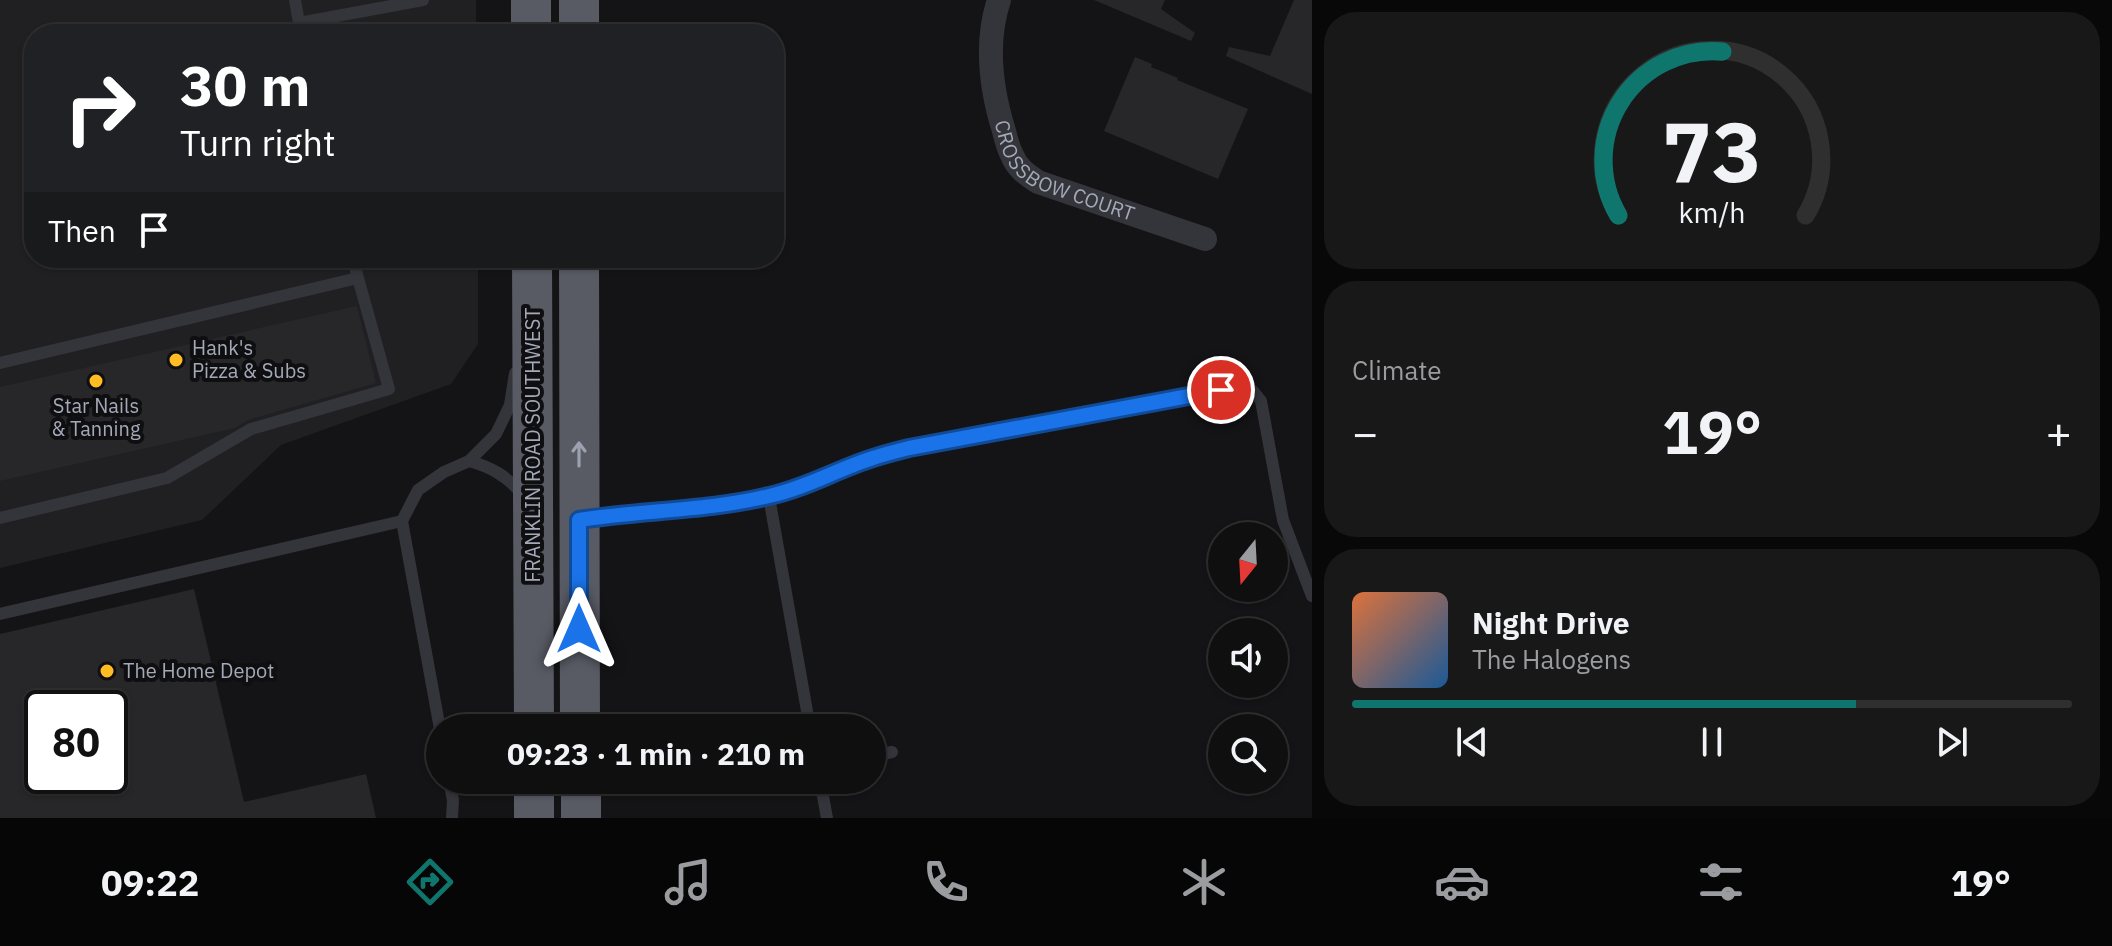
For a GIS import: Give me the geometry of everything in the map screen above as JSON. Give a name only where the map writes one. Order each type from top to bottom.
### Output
[{"type":"highway","points":[[531,0],[531,24]]},
{"type":"highway","points":[[579,0],[579,24]]},
{"type":"highway","name":"FRANKLIN ROAD SOUTHWEST","points":[[532,268],[534,714]]},
{"type":"highway","points":[[579,268],[580,714]]},
{"type":"highway","points":[[534,794],[534,818]]},
{"type":"highway","points":[[581,794],[581,818]]},
{"type":"street","name":"CROSSBOW COURT","points":[[999,0],[991,38],[992,71],[1003,128],[1012,156],[1022,171],[1038,182],[1205,239]]},
{"type":"lane","points":[[295,0],[299,24]]},
{"type":"lane","points":[[318,24],[423,0]]},
{"type":"lane","points":[[0,518],[167,478],[251,429],[389,389],[356,268]]},
{"type":"lane","points":[[0,363],[358,278]]},
{"type":"lane","points":[[437,714],[402,521],[418,490],[444,472],[469,461],[496,434],[510,405],[517,361],[532,330]]},
{"type":"lane","points":[[579,520],[614,514],[711,507],[769,497],[873,458],[909,448],[1241,387],[1253,391],[1261,401],[1283,520],[1312,596]]},
{"type":"lane","points":[[469,461],[488,466],[510,480],[534,508]]},
{"type":"lane","points":[[769,497],[808,714]]},
{"type":"lane","points":[[0,614],[402,521]]},
{"type":"lane","points":[[886,753],[892,752]]},
{"type":"lane","points":[[452,794],[452,818]]},
{"type":"lane","points":[[823,794],[827,818]]},
{"type":"shaded area","points":[[0,0],[476,0],[476,24],[24,24],[24,268],[478,268],[478,344],[451,384],[281,445],[202,520],[0,568]]},
{"type":"building","points":[[1094,0],[1165,0],[1161,9],[1195,33],[1191,41]]},
{"type":"building","points":[[1294,0],[1312,0],[1312,94],[1226,56],[1229,47],[1270,56]]},
{"type":"building","points":[[1135,57],[1177,80],[1248,109],[1218,179],[1104,131]]},
{"type":"building","points":[[357,306],[376,383],[248,420],[235,428],[0,481],[0,387]]},
{"type":"building","name":"The Home Depot","points":[[194,589],[244,802],[366,774],[376,818],[0,818],[0,634]]},
{"type":"place","name":"Hank's Pizza & Subs","points":[[176,360]]},
{"type":"place","name":"Star Nails & Tanning","points":[[96,381]]},
{"type":"place","name":"The Home Depot","points":[[107,671]]},
{"type":"route","points":[[579,629],[579,520],[614,514],[711,507],[769,497],[873,458],[909,448],[1221,390]]}]
